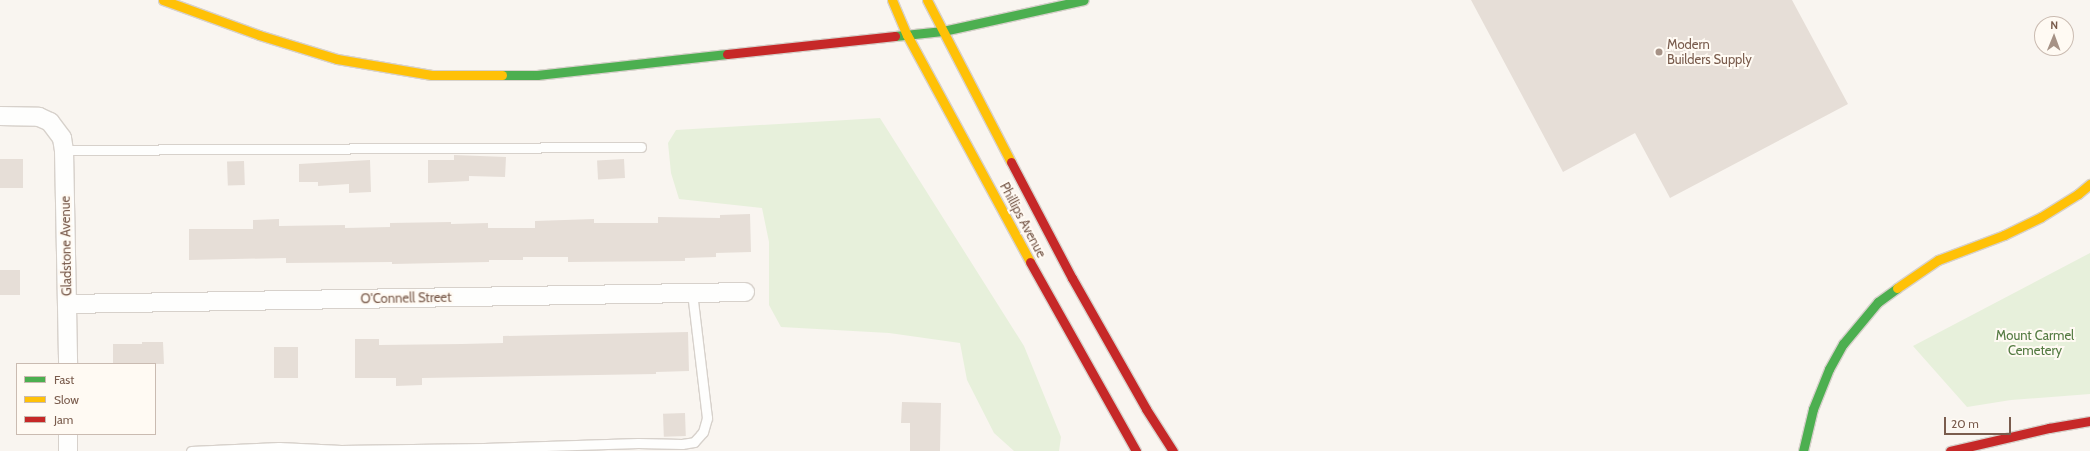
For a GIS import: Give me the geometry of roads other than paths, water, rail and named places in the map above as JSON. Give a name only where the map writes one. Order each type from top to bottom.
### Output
[{"type":"main road","points":[[163,0],[259,35],[337,59],[432,75],[537,75],[943,31],[1084,0]]},
{"type":"main road","name":"Phillips Avenue","points":[[892,0],[907,35],[1087,366],[1136,451]]},
{"type":"main road","points":[[927,0],[1072,278],[1146,408],[1173,451]]},
{"type":"main road","points":[[1803,451],[1814,409],[1829,369],[1843,344],[1862,318],[1878,302],[1910,277],[1938,260],[2004,235],[2041,217],[2078,194],[2090,184]]},
{"type":"main road","points":[[1950,451],[2049,428],[2090,421]]},
{"type":"street","name":"Gladstone Avenue","points":[[0,116],[39,117],[50,122],[62,138],[64,150],[68,363]]},
{"type":"street","name":"O'Connell Street","points":[[68,304],[745,292]]},
{"type":"street","points":[[68,435],[68,451]]},
{"type":"lane","points":[[64,150],[641,147]]},
{"type":"lane","points":[[192,451],[279,447],[342,450],[484,448],[638,443],[682,444],[694,442],[703,432],[707,418],[692,293]]},
{"type":"place","name":"Modern Builders Supply","points":[[1659,52]]},
{"type":"park label","name":"Mount Carmel Cemetery","points":[[2035,344]]}]
